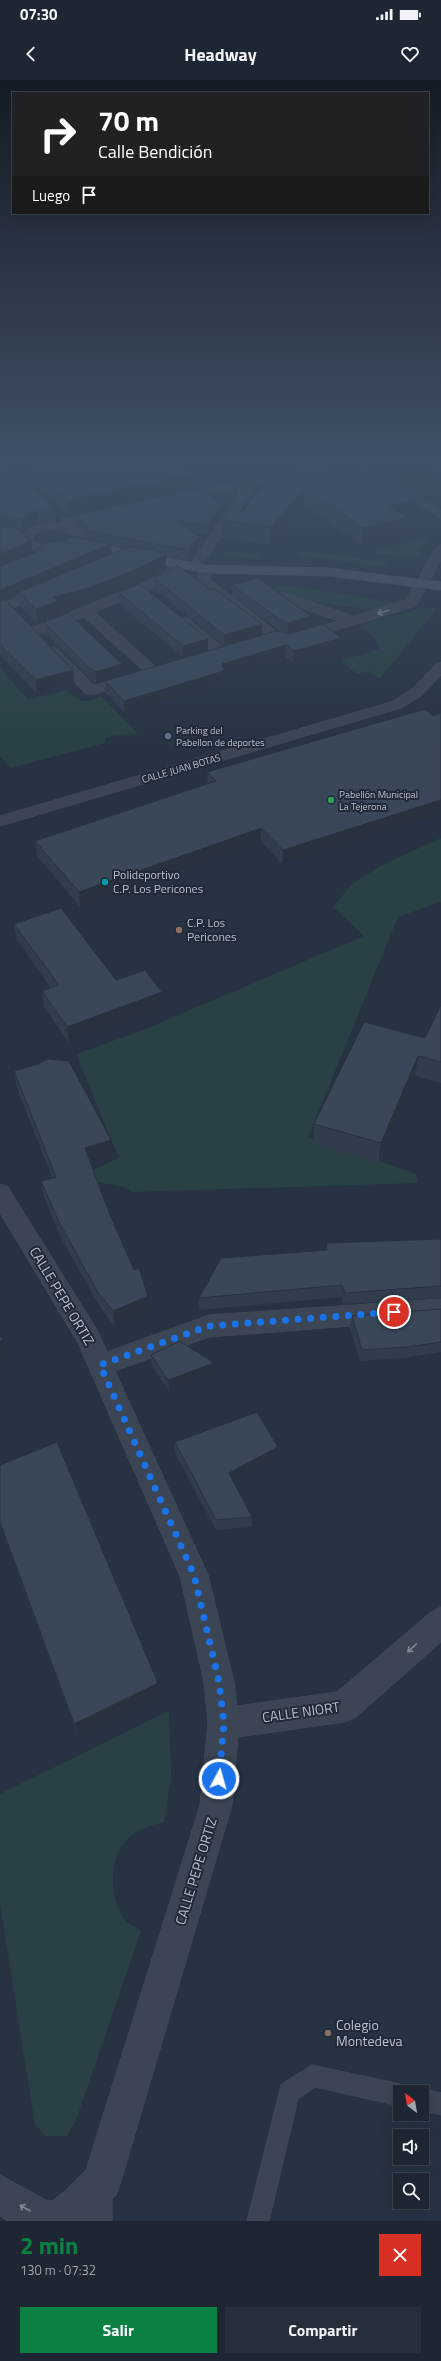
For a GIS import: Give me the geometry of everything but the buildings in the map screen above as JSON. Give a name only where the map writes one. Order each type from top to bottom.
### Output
[{"type":"street","points":[[33,561],[40,553]]},
{"type":"street","points":[[119,553],[179,564],[201,572],[219,595],[276,637],[288,640],[411,604],[424,583],[439,553]]},
{"type":"street","points":[[201,572],[212,553]]},
{"type":"street","points":[[108,564],[129,555]]},
{"type":"street","points":[[168,576],[179,564]]},
{"type":"street","points":[[34,632],[85,610],[143,588],[168,576],[201,572],[329,572],[441,586]]},
{"type":"street","points":[[4,607],[58,585]]},
{"type":"street","points":[[143,588],[155,598]]},
{"type":"street","points":[[281,596],[353,621]]},
{"type":"street","points":[[4,607],[21,619],[91,690],[167,668]]},
{"type":"street","points":[[85,610],[153,672]]},
{"type":"street","points":[[173,613],[222,652]]},
{"type":"street","points":[[261,641],[276,637]]},
{"type":"street","points":[[208,656],[238,648]]},
{"type":"street","name":"CALLE JUAN BOTAS","points":[[0,821],[396,705],[416,693],[441,667]]},
{"type":"street","name":"CALLE PEPE ORTIZ","points":[[0,1193],[88,1338],[194,1575],[219,1682],[224,1723],[216,1805],[102,2181]]},
{"type":"street","points":[[100,1365],[209,1326],[441,1309]]},
{"type":"street","name":"CALLE NIORT","points":[[224,1723],[344,1707],[441,1622]]},
{"type":"street","points":[[0,2194],[38,2215],[52,2220],[66,2216],[102,2181]]},
{"type":"lane","points":[[258,2221],[289,2093],[312,2076],[393,2093]]},
{"type":"lane","points":[[429,2101],[441,2104]]},
{"type":"lane","points":[[101,2221],[102,2181]]},
{"type":"green space","points":[[223,553],[243,553],[262,556],[258,560],[221,555]]},
{"type":"green space","points":[[299,553],[322,553],[388,562],[384,567],[297,555]]},
{"type":"green space","points":[[377,553],[420,553],[418,556],[413,558]]},
{"type":"green space","points":[[286,585],[396,603],[379,609],[370,610],[306,600],[267,588]]},
{"type":"green space","points":[[419,607],[436,609],[380,679],[369,671],[357,674],[341,661],[379,649],[378,642],[362,627],[376,620],[412,611]]},
{"type":"green space","points":[[0,668],[28,700],[66,690],[79,700],[83,701],[101,696],[138,733],[106,738],[105,743],[10,768],[0,756]]},
{"type":"green space","points":[[441,838],[441,902],[398,917],[308,1137],[416,1174],[418,1183],[132,1192],[124,1187],[76,1178],[119,1158],[76,1054],[138,1032],[364,936],[333,907],[352,884],[384,864]]},
{"type":"green space","points":[[169,1711],[171,1776],[164,1822],[142,1829],[132,1835],[119,1851],[113,1872],[114,1895],[117,1906],[128,1923],[141,1931],[76,2120],[67,2136],[46,2136],[35,2125],[0,1904],[0,1794]]},
{"type":"place","name":"Parking del Pabellon de deportes","points":[[168,736]]},
{"type":"place","name":"Pabellón Municipal La Tejerona","points":[[331,800]]},
{"type":"place","name":"Polideportivo C.P. Los Pericones","points":[[105,882]]},
{"type":"place","name":"C.P. Los Pericones","points":[[179,930]]},
{"type":"place","name":"Colegio Montedeva","points":[[328,2033]]},
{"type":"route","points":[[219,1779],[224,1723],[219,1682],[194,1575],[100,1365],[209,1326],[394,1312]]}]
